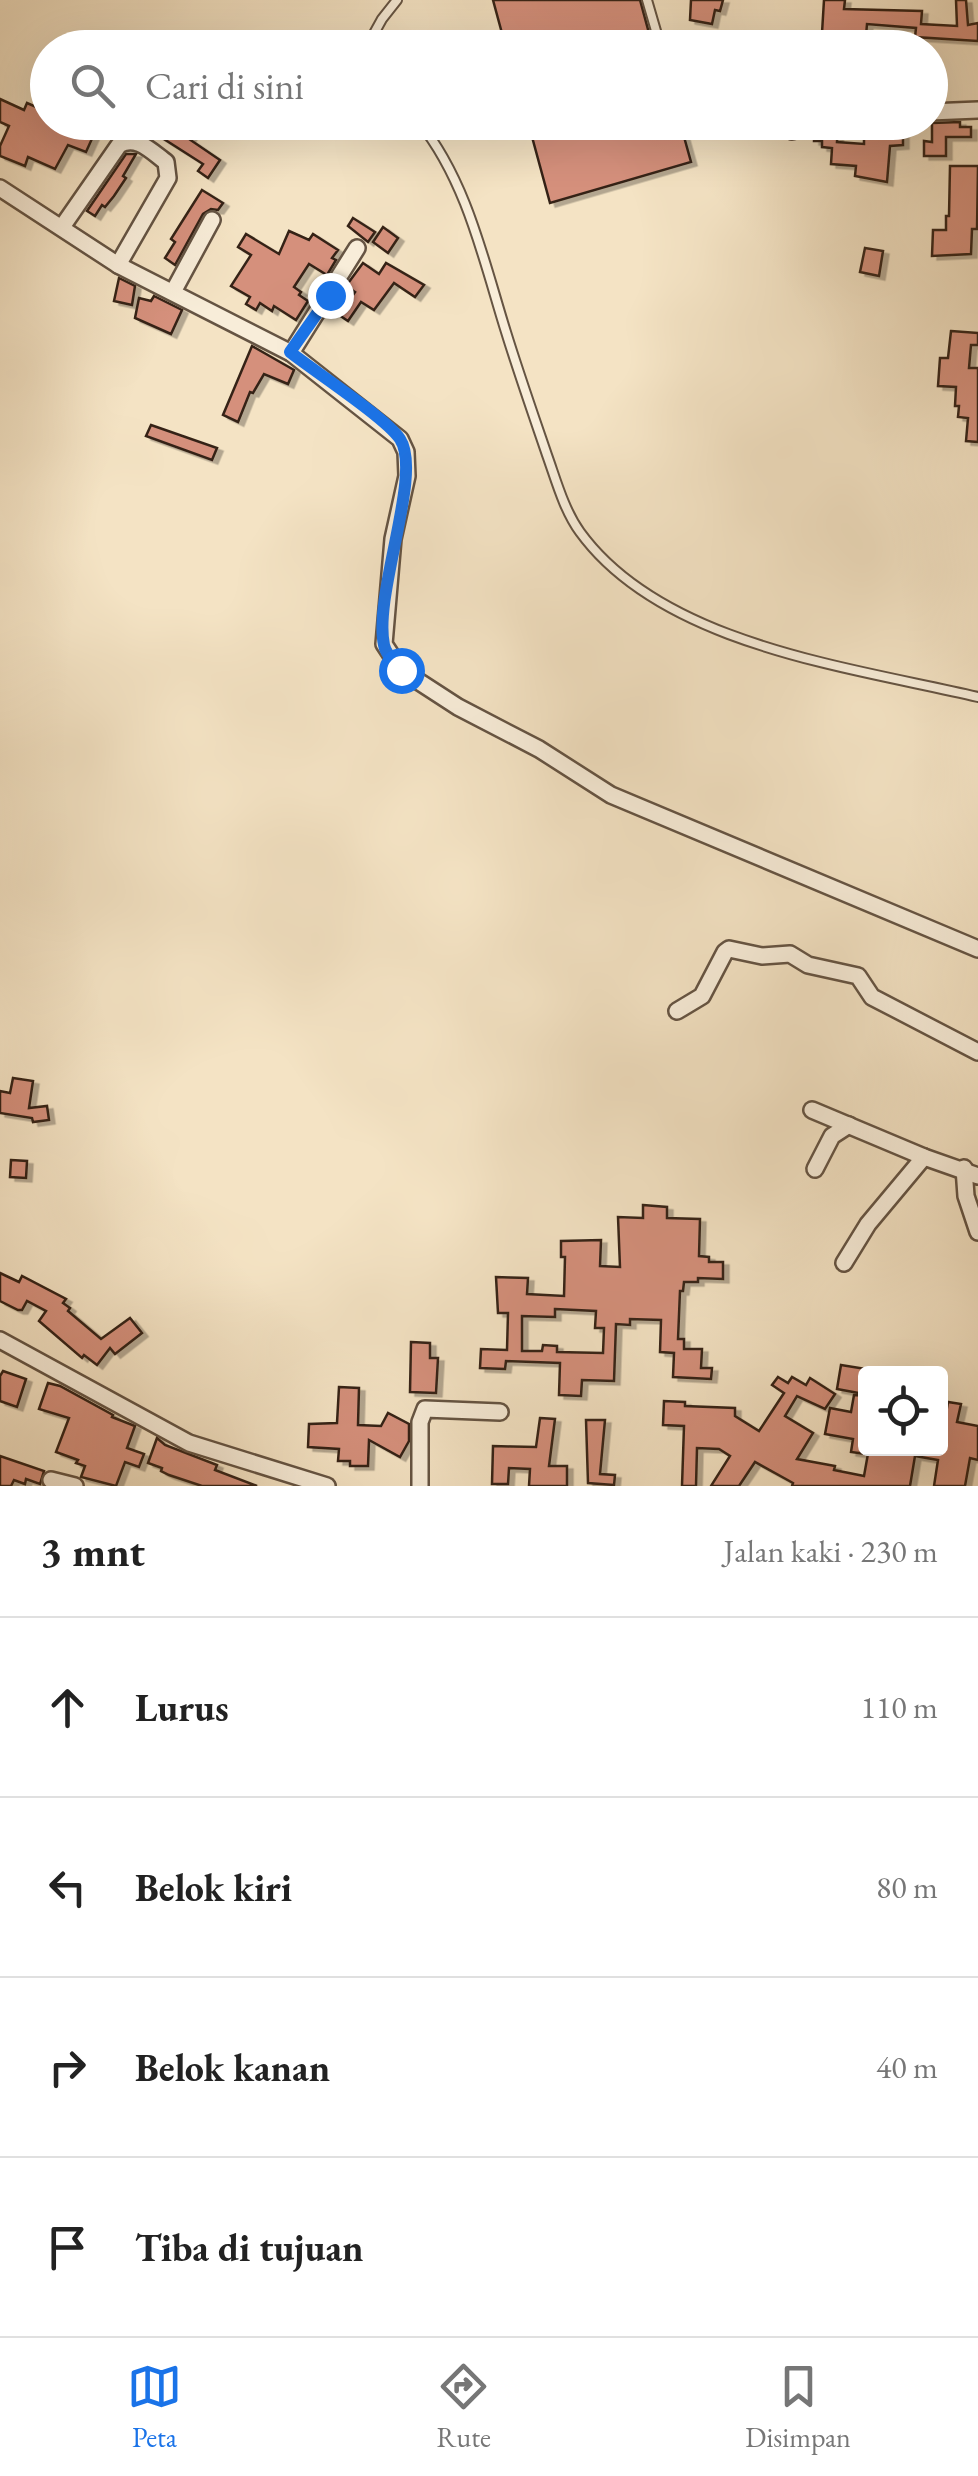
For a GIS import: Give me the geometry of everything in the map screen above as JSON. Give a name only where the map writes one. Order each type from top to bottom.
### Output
[{"type":"street","points":[[948,111],[978,110]]},
{"type":"street","points":[[62,228],[119,145],[136,141],[166,162],[168,178],[118,265]]},
{"type":"street","points":[[0,188],[118,265],[290,352],[392,430],[406,452],[407,476],[393,539],[384,644],[401,670],[458,707],[539,748],[611,795],[978,949]]},
{"type":"street","points":[[173,292],[212,220]]},
{"type":"street","points":[[290,352],[357,248]]},
{"type":"street","points":[[676,1011],[702,996],[725,952],[790,954],[808,966],[858,976],[872,997],[978,1052]]},
{"type":"street","points":[[812,1110],[924,1157],[971,1172],[966,1196],[978,1232]]},
{"type":"street","points":[[816,1170],[832,1136],[849,1125]]},
{"type":"street","points":[[844,1263],[868,1224],[924,1157]]},
{"type":"street","points":[[0,1340],[190,1443],[327,1486]]},
{"type":"street","points":[[420,1486],[420,1422],[425,1409],[500,1412]]},
{"type":"street","points":[[258,1486],[264,1468]]},
{"type":"street","points":[[50,1480],[75,1486]]},
{"type":"lane","points":[[378,30],[397,0]]},
{"type":"lane","points":[[647,0],[656,30]]},
{"type":"lane","points":[[430,140],[452,176],[476,234],[517,369],[562,496],[577,529],[604,562],[646,596],[757,646],[978,698]]},
{"type":"building","points":[[493,0],[640,0],[648,30],[501,30]]},
{"type":"building","points":[[691,0],[723,0],[720,11],[715,10],[712,24],[690,20]]},
{"type":"building","points":[[824,0],[845,0],[844,9],[922,11],[921,24],[957,26],[956,0],[966,0],[968,25],[978,23],[978,41],[948,39],[948,30],[867,24],[866,30],[822,30]]},
{"type":"building","points":[[0,99],[24,110],[27,103],[30,140],[91,140],[86,152],[68,145],[55,169],[28,157],[25,166],[0,156],[9,126],[0,122]]},
{"type":"building","points":[[948,122],[971,127],[971,137],[948,137]]},
{"type":"building","points":[[166,140],[190,140],[220,160],[208,178],[198,171],[203,164]]},
{"type":"building","points":[[533,140],[685,140],[691,162],[550,203]]},
{"type":"building","points":[[814,140],[837,140],[864,144],[864,140],[903,140],[903,145],[890,146],[887,182],[855,176],[856,166],[831,164],[832,148],[822,147],[822,141]]},
{"type":"building","points":[[946,140],[946,156],[924,156],[924,141]]},
{"type":"building","points":[[126,154],[136,154],[123,176],[126,178],[95,216],[87,211]]},
{"type":"building","points":[[950,166],[978,166],[977,229],[972,229],[971,254],[932,256],[933,230],[946,230],[949,216]]},
{"type":"building","points":[[202,190],[223,203],[218,210],[203,214],[175,265],[165,258],[175,242],[171,239]]},
{"type":"building","points":[[353,218],[375,232],[368,242],[348,226]]},
{"type":"building","points":[[383,227],[398,238],[388,253],[373,242]]},
{"type":"building","points":[[289,231],[309,240],[313,234],[338,250],[327,275],[309,264],[294,287],[308,301],[296,320],[274,306],[272,311],[260,303],[256,310],[246,304],[250,297],[231,286],[251,255],[238,247],[246,234],[279,254]]},
{"type":"building","points":[[865,248],[883,251],[879,276],[860,272]]},
{"type":"building","points":[[363,263],[379,274],[386,263],[424,285],[415,297],[394,283],[374,310],[361,302],[348,321],[339,315],[355,292],[346,286]]},
{"type":"building","points":[[119,278],[135,286],[132,305],[114,301]]},
{"type":"building","points":[[154,296],[182,310],[171,334],[135,318],[139,298],[151,301]]},
{"type":"building","points":[[951,331],[978,333],[978,345],[971,345],[969,368],[978,368],[978,442],[966,441],[968,418],[958,417],[956,387],[938,386],[940,358],[948,358]]},
{"type":"building","points":[[252,346],[294,370],[288,384],[264,374],[250,392],[238,422],[223,415]]},
{"type":"building","points":[[151,425],[217,448],[212,460],[146,436]]},
{"type":"building","points":[[13,1078],[33,1081],[29,1108],[47,1106],[49,1120],[33,1122],[32,1118],[0,1113],[0,1091],[10,1093]]},
{"type":"building","points":[[11,1160],[27,1161],[26,1178],[10,1177]]},
{"type":"building","points":[[643,1205],[667,1207],[667,1218],[700,1219],[699,1256],[709,1257],[709,1262],[723,1262],[723,1279],[698,1278],[698,1282],[684,1282],[680,1291],[678,1339],[684,1339],[684,1349],[702,1349],[701,1368],[712,1368],[711,1379],[673,1377],[674,1353],[660,1352],[661,1320],[630,1319],[630,1325],[616,1324],[614,1381],[582,1380],[581,1396],[559,1395],[560,1363],[506,1361],[505,1369],[480,1368],[481,1349],[507,1350],[508,1313],[498,1313],[496,1277],[528,1278],[527,1294],[564,1296],[565,1257],[561,1257],[561,1241],[601,1240],[600,1266],[620,1267],[618,1217],[643,1218]],"holes":[[[555,1309],[596,1311],[595,1328],[604,1328],[603,1353],[557,1352],[557,1346],[543,1345],[542,1351],[522,1351],[522,1316],[555,1317]]]},
{"type":"building","points":[[0,1273],[19,1282],[22,1276],[66,1299],[63,1303],[70,1308],[68,1311],[101,1339],[130,1318],[142,1333],[115,1354],[110,1348],[97,1365],[84,1355],[82,1358],[39,1321],[46,1311],[27,1301],[18,1310],[0,1301]]},
{"type":"building","points":[[411,1342],[430,1343],[430,1358],[438,1358],[436,1393],[410,1392]]},
{"type":"building","points":[[841,1365],[858,1368],[858,1393],[837,1389]]},
{"type":"building","points":[[3,1371],[26,1379],[17,1407],[0,1401]]},
{"type":"building","points":[[778,1377],[788,1383],[792,1377],[806,1385],[810,1378],[835,1394],[825,1409],[797,1396],[785,1416],[813,1433],[797,1459],[864,1476],[868,1456],[915,1456],[910,1486],[792,1486],[793,1483],[755,1462],[739,1486],[711,1486],[730,1456],[719,1449],[697,1448],[696,1486],[682,1486],[684,1426],[663,1425],[664,1401],[735,1408],[735,1416],[759,1431],[784,1393],[772,1385]]},
{"type":"building","points":[[48,1383],[135,1426],[127,1448],[144,1454],[139,1467],[125,1462],[116,1486],[81,1477],[85,1466],[56,1452],[69,1418],[39,1409]]},
{"type":"building","points":[[339,1387],[359,1388],[358,1425],[381,1426],[388,1413],[409,1424],[409,1441],[400,1457],[369,1440],[368,1466],[350,1466],[350,1461],[338,1461],[339,1449],[308,1447],[309,1424],[337,1423]]},
{"type":"building","points":[[854,1395],[858,1395],[858,1453],[851,1452],[853,1439],[825,1434],[830,1408],[851,1412]]},
{"type":"building","points":[[948,1402],[961,1404],[957,1422],[978,1426],[978,1460],[970,1458],[965,1486],[934,1486],[938,1460],[915,1456],[948,1456]]},
{"type":"building","points":[[540,1418],[555,1419],[549,1466],[567,1466],[567,1486],[529,1486],[530,1469],[509,1468],[508,1484],[492,1484],[493,1446],[536,1447]]},
{"type":"building","points":[[586,1420],[605,1420],[600,1474],[615,1475],[614,1485],[588,1483]]},
{"type":"building","points":[[157,1438],[165,1445],[217,1465],[215,1470],[257,1486],[202,1486],[169,1475],[148,1463]]},
{"type":"building","points":[[0,1456],[44,1471],[40,1484],[26,1479],[25,1484],[14,1480],[11,1486],[0,1486]]},
{"type":"route","points":[[330,295],[290,352],[392,430],[406,452],[407,476],[393,539],[384,611],[384,644],[401,670]]}]
